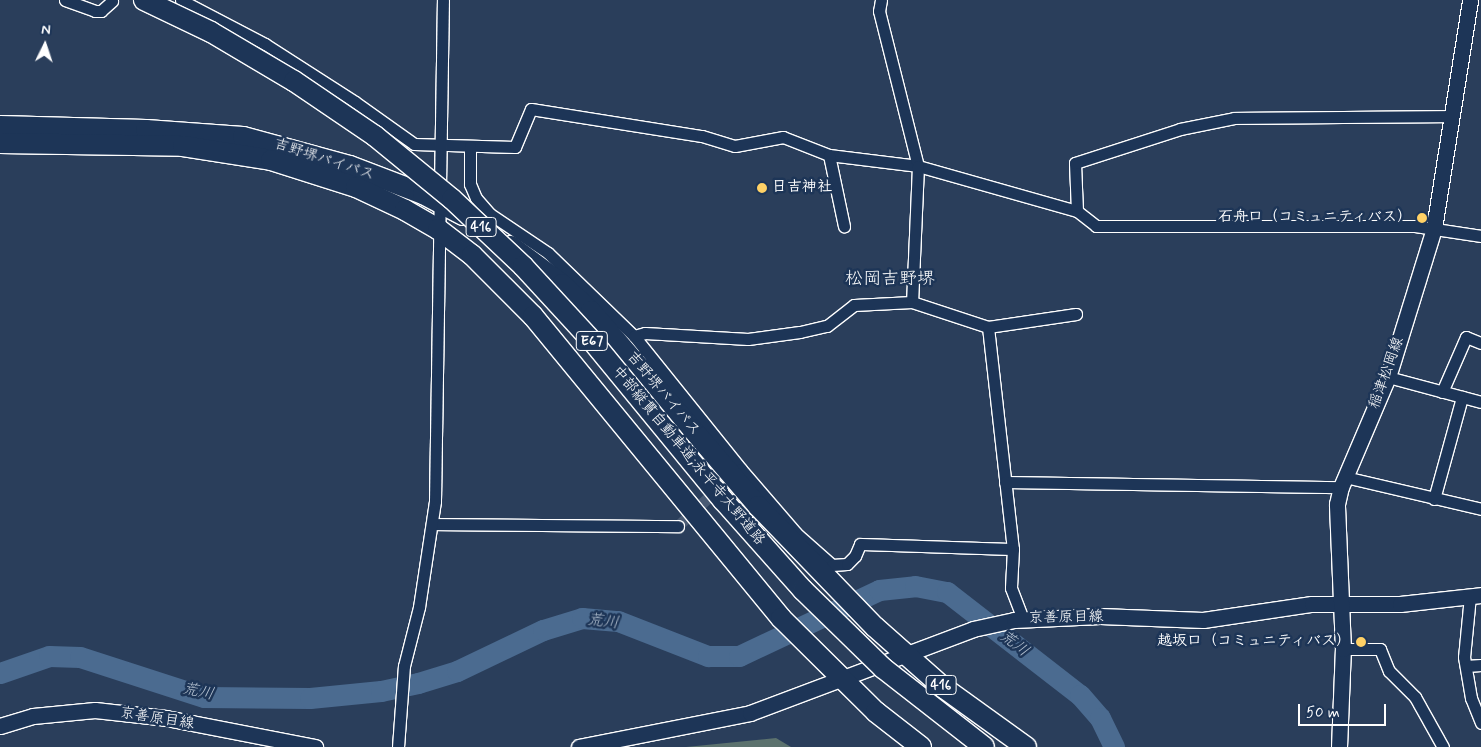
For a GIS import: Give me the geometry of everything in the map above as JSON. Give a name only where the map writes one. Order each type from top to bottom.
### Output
[{"type":"highway","name":"中部縦貫自動車道;永平寺大野道路","points":[[144,0],[211,32],[327,102],[375,136],[459,205],[523,266],[587,335],[723,500],[803,590],[883,668],[984,747]]},
{"type":"highway","name":"吉野堺バイパス","points":[[0,126],[155,130],[243,137],[350,166],[439,201],[527,258],[591,311],[758,506],[863,616],[944,688],[1026,747]]},
{"type":"highway","name":"吉野堺バイパス","points":[[0,143],[183,146],[271,160],[356,187],[405,210],[438,229],[472,255],[533,316],[781,618],[840,679],[920,747]]},
{"type":"main road","name":"稲津松岡線","points":[[1339,747],[1343,649],[1342,605],[1337,548],[1343,482],[1388,377],[1434,228],[1470,0]]},
{"type":"main road","name":"京善原目線","points":[[579,747],[758,711],[973,629],[1023,619],[1100,616],[1203,620],[1312,604],[1342,605],[1476,596]]},
{"type":"main road","name":"京善原目線","points":[[0,726],[33,716],[95,710],[166,718],[315,747]]},
{"type":"street","points":[[65,0],[95,12],[104,9],[112,1]]},
{"type":"street","points":[[181,0],[264,44],[355,102],[414,144],[515,147],[531,109],[702,136],[736,146],[783,137],[829,155],[918,166],[1077,211],[1096,226],[1434,228],[1481,236]]},
{"type":"street","points":[[398,747],[402,716],[404,666],[433,524],[443,0]]},
{"type":"street","points":[[881,0],[879,11],[918,166],[912,302]]},
{"type":"street","points":[[1077,211],[1075,163],[1180,129],[1234,118],[1452,116]]},
{"type":"street","points":[[470,146],[470,184],[490,214],[548,253],[634,336],[738,471],[796,532],[832,565],[847,564],[855,556],[860,544],[1013,549]]},
{"type":"street","points":[[829,155],[844,226]]},
{"type":"street","points":[[634,336],[645,333],[748,339],[827,326],[854,305],[912,302],[988,327],[1076,314]]},
{"type":"street","points":[[988,327],[1013,549],[1011,588],[1023,619]]},
{"type":"street","points":[[1442,392],[1466,337],[1481,343]]},
{"type":"street","points":[[1388,377],[1481,402]]},
{"type":"street","points":[[1434,499],[1462,397]]},
{"type":"street","points":[[1005,482],[1343,482],[1481,510]]},
{"type":"street","points":[[433,524],[678,526]]},
{"type":"street","points":[[1476,596],[1466,666],[1471,698],[1481,723]]},
{"type":"street","points":[[1343,649],[1380,649],[1389,671],[1415,697],[1444,747]]},
{"type":"street","points":[[1466,666],[1481,665]]},
{"type":"green space","points":[[776,738],[791,747],[686,747]]},
{"type":"waterway","name":"荒川","points":[[0,673],[49,656],[80,657],[204,697],[310,698],[381,691],[418,683],[457,671],[543,630],[582,618],[618,621],[708,656],[739,656],[879,590],[915,586],[947,592],[1080,695],[1100,718],[1114,747]]},
{"type":"tunnel","points":[[678,526],[735,473]]},
{"type":"place","name":"日吉神社","points":[[762,188]]},
{"type":"place","name":"石舟口（コミュニティバス）","points":[[1422,218]]},
{"type":"place","name":"越坂口（コミュニティバス）","points":[[1361,642]]},
{"type":"district","name":"松岡吉野堺","points":[[890,279]]}]
